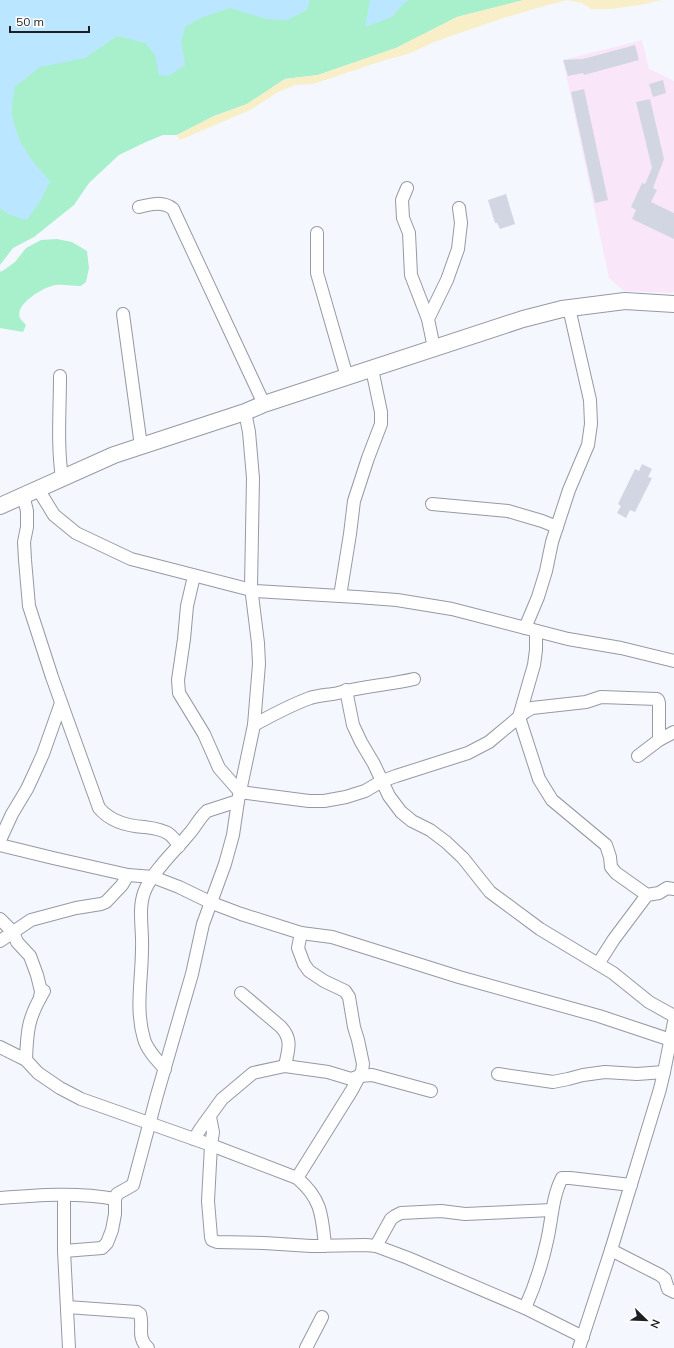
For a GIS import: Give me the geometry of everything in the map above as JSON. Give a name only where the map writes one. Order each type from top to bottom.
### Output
[{"type":"main road","points":[[0,506],[114,455],[523,319],[570,308],[625,301],[674,304]]},
{"type":"street","points":[[407,188],[402,200],[403,218],[409,233],[411,276],[428,319],[434,348]]},
{"type":"street","points":[[139,207],[153,204],[167,204],[173,209],[264,404]]},
{"type":"street","points":[[428,319],[447,280],[458,248],[461,223],[459,208]]},
{"type":"street","points":[[317,233],[317,273],[347,377]]},
{"type":"street","points":[[570,308],[589,394],[591,424],[588,445],[569,490],[552,542],[546,571],[530,629],[536,650],[534,664],[519,717],[539,779],[546,792],[552,800],[570,816],[606,845],[610,857],[611,867],[616,874],[647,895],[659,893],[667,888],[674,889]]},
{"type":"street","points":[[123,314],[141,446]]},
{"type":"street","points":[[340,596],[354,501],[381,424],[381,412],[372,369]]},
{"type":"street","points":[[60,376],[59,456],[62,478]]},
{"type":"street","points":[[64,1251],[102,1248],[112,1230],[115,1214],[115,1199],[117,1194],[133,1184],[192,974],[206,913],[212,903],[225,864],[232,835],[254,725],[259,664],[252,591],[253,478],[249,432],[245,412]]},
{"type":"street","points":[[38,489],[54,515],[76,533],[131,559],[252,591],[397,600],[425,604],[674,661]]},
{"type":"street","points":[[23,496],[27,511],[27,527],[24,542],[29,606],[99,808],[111,819],[130,826],[154,828],[168,833],[179,846]]},
{"type":"street","points":[[432,504],[508,511],[557,527]]},
{"type":"street","points":[[194,576],[187,606],[178,680],[179,692],[204,734],[219,768],[239,797]]},
{"type":"street","points":[[254,725],[274,714],[312,698],[346,690],[414,679]]},
{"type":"street","points":[[346,690],[353,725],[389,796],[401,812],[412,821],[430,830],[446,842],[463,858],[490,892],[540,929],[613,972],[649,1002],[674,1016]]},
{"type":"street","points":[[165,1068],[146,1046],[139,1020],[142,949],[141,908],[145,888],[207,811],[239,797],[324,801],[346,797],[365,791],[382,781],[468,753],[489,742],[525,712],[532,708],[586,702],[601,697],[657,698],[659,703],[659,740]]},
{"type":"street","points":[[0,840],[12,814],[34,774],[62,703]]},
{"type":"street","points":[[638,756],[659,740],[674,732]]},
{"type":"street","points":[[0,845],[128,875],[153,877],[240,914],[301,932],[332,937],[400,960],[599,1016],[672,1040]]},
{"type":"street","points":[[0,941],[31,920],[106,902],[122,885],[128,875]]},
{"type":"street","points":[[598,964],[614,939],[647,895]]},
{"type":"street","points":[[0,919],[13,932],[17,942],[30,956],[41,991],[40,998]]},
{"type":"street","points":[[297,1178],[360,1076],[363,1064],[354,1027],[349,997],[345,991],[311,973],[306,968],[298,948],[301,932]]},
{"type":"street","points":[[26,1060],[26,1035],[31,1016],[48,986]]},
{"type":"street","points":[[241,993],[281,1027],[287,1034],[289,1040],[285,1066]]},
{"type":"street","points":[[210,1117],[213,1132],[208,1201],[212,1240],[216,1242],[325,1246],[376,1246],[408,1258],[525,1308],[581,1342],[631,1185],[664,1072],[672,1040],[674,1022]]},
{"type":"street","points":[[0,1047],[26,1060],[38,1073],[60,1088],[81,1099],[211,1145],[297,1178],[303,1183],[320,1207],[325,1246]]},
{"type":"street","points":[[194,1139],[222,1099],[253,1073],[285,1066],[328,1072],[352,1079],[360,1076],[372,1075],[431,1091]]},
{"type":"street","points":[[498,1074],[553,1082],[583,1075],[605,1072],[637,1074],[664,1072]]},
{"type":"street","points":[[525,1308],[534,1288],[540,1269],[552,1210],[562,1178],[631,1185]]},
{"type":"street","points":[[64,1195],[64,1251],[69,1348]]},
{"type":"street","points":[[0,1198],[90,1195],[115,1199]]},
{"type":"street","points":[[376,1246],[391,1219],[402,1213],[441,1211],[465,1214],[552,1210]]},
{"type":"street","points":[[611,1250],[660,1275],[665,1279],[668,1289],[674,1292]]},
{"type":"street","points":[[67,1307],[137,1312],[140,1314],[141,1318],[141,1336],[144,1344],[148,1348]]},
{"type":"street","points":[[306,1348],[322,1317]]},
{"type":"shaded area","points":[[642,40],[649,69],[674,81],[674,291],[672,293],[624,291],[609,278],[563,60]]},
{"type":"green space","points":[[0,0],[524,0],[457,17],[396,48],[318,75],[285,79],[247,104],[214,116],[177,135],[163,135],[119,155],[89,183],[74,205],[34,237],[13,248],[0,265]]},
{"type":"green space","points":[[57,239],[72,242],[87,251],[89,268],[86,282],[81,286],[51,286],[38,292],[26,302],[19,313],[20,318],[26,325],[23,332],[0,328],[0,270],[1,272],[15,262],[26,248],[41,240]]},
{"type":"sand","points":[[524,0],[567,0],[500,19],[434,42],[411,53],[313,84],[295,85],[278,92],[250,110],[180,140],[177,135],[214,116],[247,104],[285,79],[318,75],[396,48],[457,17]]},
{"type":"sand","points":[[567,0],[662,0],[611,9],[591,9],[582,3]]},
{"type":"water","points":[[0,0],[310,0],[307,10],[287,20],[266,19],[230,8],[203,17],[185,27],[181,42],[185,65],[169,76],[159,75],[155,55],[145,43],[117,36],[85,58],[40,67],[15,87],[12,106],[14,122],[20,141],[30,158],[50,181],[41,200],[27,220],[8,214],[0,208]]},
{"type":"water","points":[[370,0],[409,0],[404,3],[392,17],[365,27]]},
{"type":"building","points":[[635,45],[639,60],[584,75],[583,73],[568,76],[563,60],[583,59]]},
{"type":"building","points":[[663,80],[666,93],[653,97],[649,84]]},
{"type":"building","points":[[584,89],[608,200],[595,203],[571,92]]},
{"type":"building","points":[[650,99],[664,159],[653,188],[657,190],[651,202],[674,213],[674,239],[632,219],[636,210],[631,207],[642,183],[645,184],[652,168],[636,102]]},
{"type":"building","points":[[506,194],[515,224],[500,229],[497,223],[495,223],[488,200]]},
{"type":"building","points":[[642,464],[652,469],[648,477],[652,478],[635,512],[630,510],[626,518],[617,513],[621,506],[618,504],[635,469],[639,471]]}]
